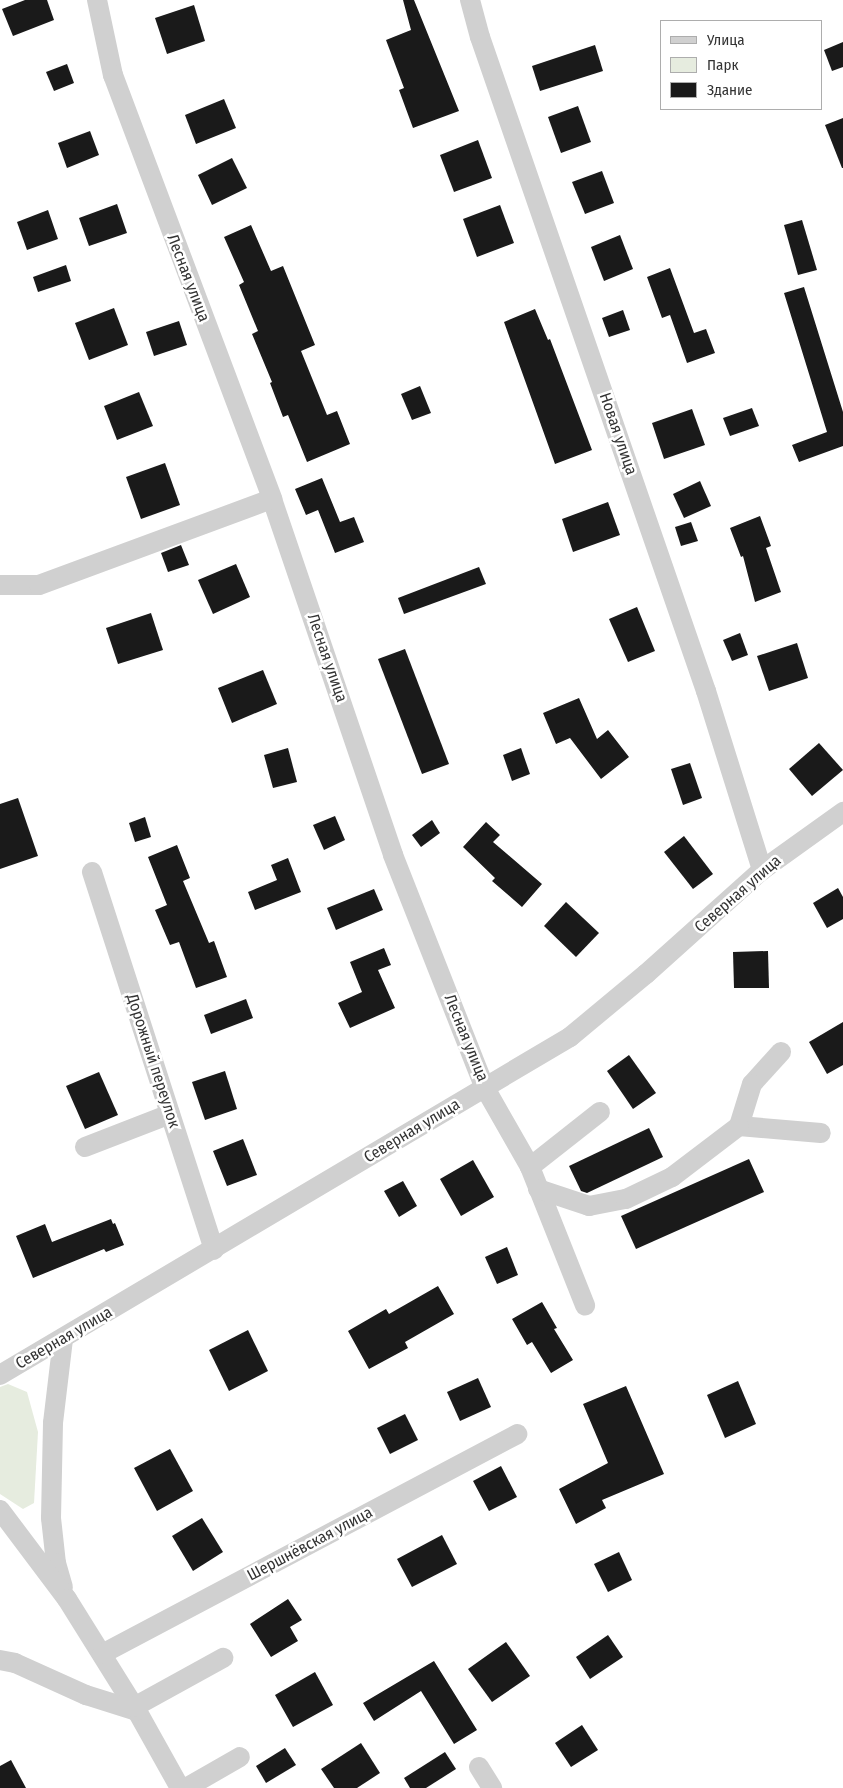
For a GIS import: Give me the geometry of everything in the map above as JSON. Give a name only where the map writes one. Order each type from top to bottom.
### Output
[{"type":"street","name":"Лесная улица","points":[[96,0],[113,75],[272,499],[393,855],[485,1088],[530,1167],[585,1305]]},
{"type":"street","name":"Новая улица","points":[[470,0],[480,37],[706,690],[762,870]]},
{"type":"street","points":[[0,585],[40,585],[272,499]]},
{"type":"street","name":"Северная улица","points":[[0,1375],[214,1250],[570,1037],[646,974],[762,870],[843,812]]},
{"type":"street","name":"Дорожный переулок","points":[[92,872],[214,1250]]},
{"type":"street","points":[[538,1189],[589,1206],[626,1199],[672,1177],[739,1126],[752,1084],[781,1052]]},
{"type":"street","points":[[530,1167],[600,1112]]},
{"type":"street","points":[[85,1147],[170,1114]]},
{"type":"street","points":[[739,1126],[821,1133]]},
{"type":"street","points":[[63,1339],[52,1423],[51,1518],[56,1563],[67,1599]]},
{"type":"street","name":"Шершнёвская улица","points":[[102,1654],[517,1434]]},
{"type":"street","points":[[0,1510],[67,1599],[136,1709],[180,1788]]},
{"type":"street","points":[[0,1660],[15,1663],[86,1695],[136,1709],[223,1658]]},
{"type":"street","points":[[186,1788],[240,1757]]},
{"type":"street","points":[[479,1767],[492,1788]]},
{"type":"green space","points":[[8,1384],[27,1392],[38,1432],[34,1503],[23,1509],[0,1494],[0,1387]]},
{"type":"building","points":[[25,0],[47,0],[54,20],[13,36],[2,9]]},
{"type":"building","points":[[403,0],[414,0],[459,111],[413,128],[399,90],[404,88],[386,40],[411,30]]},
{"type":"building","points":[[194,5],[205,41],[167,54],[155,18]]},
{"type":"building","points":[[843,42],[843,67],[832,71],[824,50]]},
{"type":"building","points":[[595,45],[603,71],[540,91],[532,66]]},
{"type":"building","points":[[67,64],[74,83],[54,91],[46,72]]},
{"type":"building","points":[[224,99],[236,128],[196,144],[185,115]]},
{"type":"building","points":[[578,106],[591,142],[561,153],[548,117]]},
{"type":"building","points":[[843,118],[843,168],[842,168],[825,125]]},
{"type":"building","points":[[90,131],[99,155],[67,168],[58,143]]},
{"type":"building","points":[[478,140],[492,178],[454,192],[440,155]]},
{"type":"building","points":[[232,158],[247,188],[212,205],[198,175]]},
{"type":"building","points":[[602,171],[614,203],[585,214],[572,182]]},
{"type":"building","points":[[117,204],[127,233],[89,246],[79,218]]},
{"type":"building","points":[[500,205],[514,243],[477,257],[463,219]]},
{"type":"building","points":[[48,210],[58,239],[27,250],[17,222]]},
{"type":"building","points":[[802,220],[817,270],[798,275],[784,225]]},
{"type":"building","points":[[251,225],[271,271],[283,266],[315,345],[301,351],[327,415],[337,411],[350,444],[307,462],[288,415],[283,417],[270,383],[272,382],[252,334],[258,331],[239,285],[244,282],[224,237]]},
{"type":"building","points":[[620,235],[633,269],[604,281],[591,247]]},
{"type":"building","points":[[66,265],[71,281],[38,292],[33,277]]},
{"type":"building","points":[[670,268],[694,333],[706,329],[715,353],[687,363],[670,315],[662,318],[647,277]]},
{"type":"building","points":[[804,287],[843,412],[843,446],[799,462],[792,445],[827,432],[784,293]]},
{"type":"building","points":[[114,308],[128,345],[89,360],[75,323]]},
{"type":"building","points":[[535,309],[548,340],[550,339],[592,450],[555,464],[504,322]]},
{"type":"building","points":[[623,310],[630,330],[609,337],[602,318]]},
{"type":"building","points":[[179,321],[187,345],[154,356],[146,332]]},
{"type":"building","points":[[420,386],[431,413],[412,420],[401,394]]},
{"type":"building","points":[[139,392],[153,426],[117,440],[104,406]]},
{"type":"building","points":[[752,408],[759,426],[730,436],[723,418]]},
{"type":"building","points":[[692,409],[705,445],[664,459],[652,423]]},
{"type":"building","points":[[165,463],[180,505],[141,519],[126,477]]},
{"type":"building","points":[[322,478],[340,522],[354,517],[364,542],[335,553],[318,510],[306,515],[295,489]]},
{"type":"building","points":[[700,481],[711,506],[684,518],[673,494]]},
{"type":"building","points":[[608,502],[620,535],[573,552],[562,519]]},
{"type":"building","points":[[760,516],[771,546],[766,548],[781,592],[755,602],[743,556],[741,557],[730,528]]},
{"type":"building","points":[[691,522],[698,541],[681,546],[675,527]]},
{"type":"building","points":[[181,545],[189,565],[168,572],[161,553]]},
{"type":"building","points":[[236,564],[250,597],[213,614],[198,580]]},
{"type":"building","points":[[479,567],[486,584],[404,614],[398,598]]},
{"type":"building","points":[[637,607],[655,651],[628,662],[609,619]]},
{"type":"building","points":[[151,613],[163,650],[118,664],[106,628]]},
{"type":"building","points":[[740,633],[748,655],[732,661],[723,640]]},
{"type":"building","points":[[797,643],[808,678],[769,691],[757,656]]},
{"type":"building","points":[[405,649],[449,764],[422,774],[378,659]]},
{"type":"building","points":[[263,670],[277,704],[232,723],[218,688]]},
{"type":"building","points":[[579,698],[597,739],[608,730],[629,757],[601,779],[570,738],[556,744],[543,713]]},
{"type":"building","points":[[819,743],[843,770],[812,796],[789,769]]},
{"type":"building","points":[[288,748],[297,782],[273,788],[264,755]]},
{"type":"building","points":[[521,748],[530,774],[512,781],[503,755]]},
{"type":"building","points":[[690,763],[702,798],[683,805],[671,769]]},
{"type":"building","points":[[18,798],[38,856],[0,869],[0,804]]},
{"type":"building","points":[[335,816],[345,840],[324,850],[313,825]]},
{"type":"building","points":[[145,817],[151,837],[135,842],[129,823]]},
{"type":"building","points":[[432,820],[440,833],[421,847],[412,835]]},
{"type":"building","points":[[486,822],[500,835],[493,842],[542,884],[522,907],[492,881],[495,878],[463,847]]},
{"type":"building","points":[[684,836],[713,874],[693,889],[664,852]]},
{"type":"building","points":[[177,845],[190,878],[183,881],[209,943],[214,941],[227,977],[196,988],[179,942],[170,945],[155,910],[167,905],[148,857]]},
{"type":"building","points":[[288,858],[301,892],[255,910],[248,892],[277,880],[271,865]]},
{"type":"building","points":[[838,888],[843,897],[843,919],[827,928],[813,903]]},
{"type":"building","points":[[374,889],[383,910],[336,930],[327,908]]},
{"type":"building","points":[[566,902],[599,933],[576,957],[544,926]]},
{"type":"building","points":[[384,948],[391,965],[378,970],[395,1008],[350,1028],[338,1003],[362,992],[350,962]]},
{"type":"building","points":[[768,951],[769,988],[734,988],[733,952]]},
{"type":"building","points":[[246,999],[253,1018],[211,1034],[204,1015]]},
{"type":"building","points":[[843,1022],[843,1065],[827,1074],[809,1042]]},
{"type":"building","points":[[629,1055],[656,1093],[633,1109],[607,1071]]},
{"type":"building","points":[[225,1071],[237,1109],[205,1120],[192,1082]]},
{"type":"building","points":[[99,1072],[118,1115],[85,1129],[66,1086]]},
{"type":"building","points":[[649,1128],[663,1157],[587,1193],[581,1191],[569,1166]]},
{"type":"building","points":[[243,1139],[257,1175],[227,1186],[213,1151]]},
{"type":"building","points":[[749,1159],[764,1192],[636,1249],[621,1216]]},
{"type":"building","points":[[473,1160],[494,1197],[461,1216],[440,1179]]},
{"type":"building","points":[[403,1181],[417,1206],[399,1217],[384,1191]]},
{"type":"building","points":[[111,1219],[113,1224],[115,1223],[124,1245],[106,1252],[104,1249],[33,1278],[16,1236],[45,1224],[52,1242]]},
{"type":"building","points":[[507,1247],[518,1275],[497,1284],[485,1257]]},
{"type":"building","points":[[438,1286],[454,1314],[405,1342],[408,1348],[369,1369],[348,1331],[386,1309],[389,1314]]},
{"type":"building","points":[[542,1302],[557,1328],[554,1329],[573,1360],[551,1373],[532,1342],[527,1345],[512,1319]]},
{"type":"building","points":[[248,1330],[268,1371],[229,1391],[209,1350]]},
{"type":"building","points":[[478,1378],[491,1407],[460,1421],[447,1392]]},
{"type":"building","points":[[738,1381],[756,1424],[725,1438],[707,1395]]},
{"type":"building","points":[[626,1386],[664,1474],[602,1500],[606,1508],[576,1524],[559,1489],[608,1463],[583,1404]]},
{"type":"building","points":[[405,1414],[418,1440],[390,1454],[377,1428]]},
{"type":"building","points":[[170,1449],[193,1491],[157,1511],[134,1468]]},
{"type":"building","points":[[501,1466],[517,1497],[489,1511],[473,1481]]},
{"type":"building","points":[[202,1518],[223,1552],[193,1571],[172,1536]]},
{"type":"building","points":[[442,1535],[457,1564],[412,1587],[397,1559]]},
{"type":"building","points":[[619,1552],[632,1580],[608,1592],[594,1564]]},
{"type":"building","points":[[288,1599],[302,1620],[290,1627],[298,1641],[271,1657],[250,1624]]},
{"type":"building","points":[[608,1635],[623,1657],[590,1679],[576,1657]]},
{"type":"building","points":[[506,1642],[530,1676],[492,1702],[468,1669]]},
{"type":"building","points":[[434,1661],[477,1730],[454,1744],[421,1691],[374,1721],[363,1703]]},
{"type":"building","points":[[315,1672],[333,1705],[293,1727],[275,1695]]},
{"type":"building","points":[[582,1725],[598,1750],[571,1767],[555,1743]]},
{"type":"building","points":[[361,1743],[380,1773],[357,1788],[334,1788],[321,1769]]},
{"type":"building","points":[[285,1748],[296,1765],[266,1783],[256,1766]]},
{"type":"building","points":[[445,1752],[456,1769],[426,1788],[410,1788],[404,1778]]},
{"type":"building","points":[[11,1760],[26,1788],[0,1788],[0,1766]]}]
